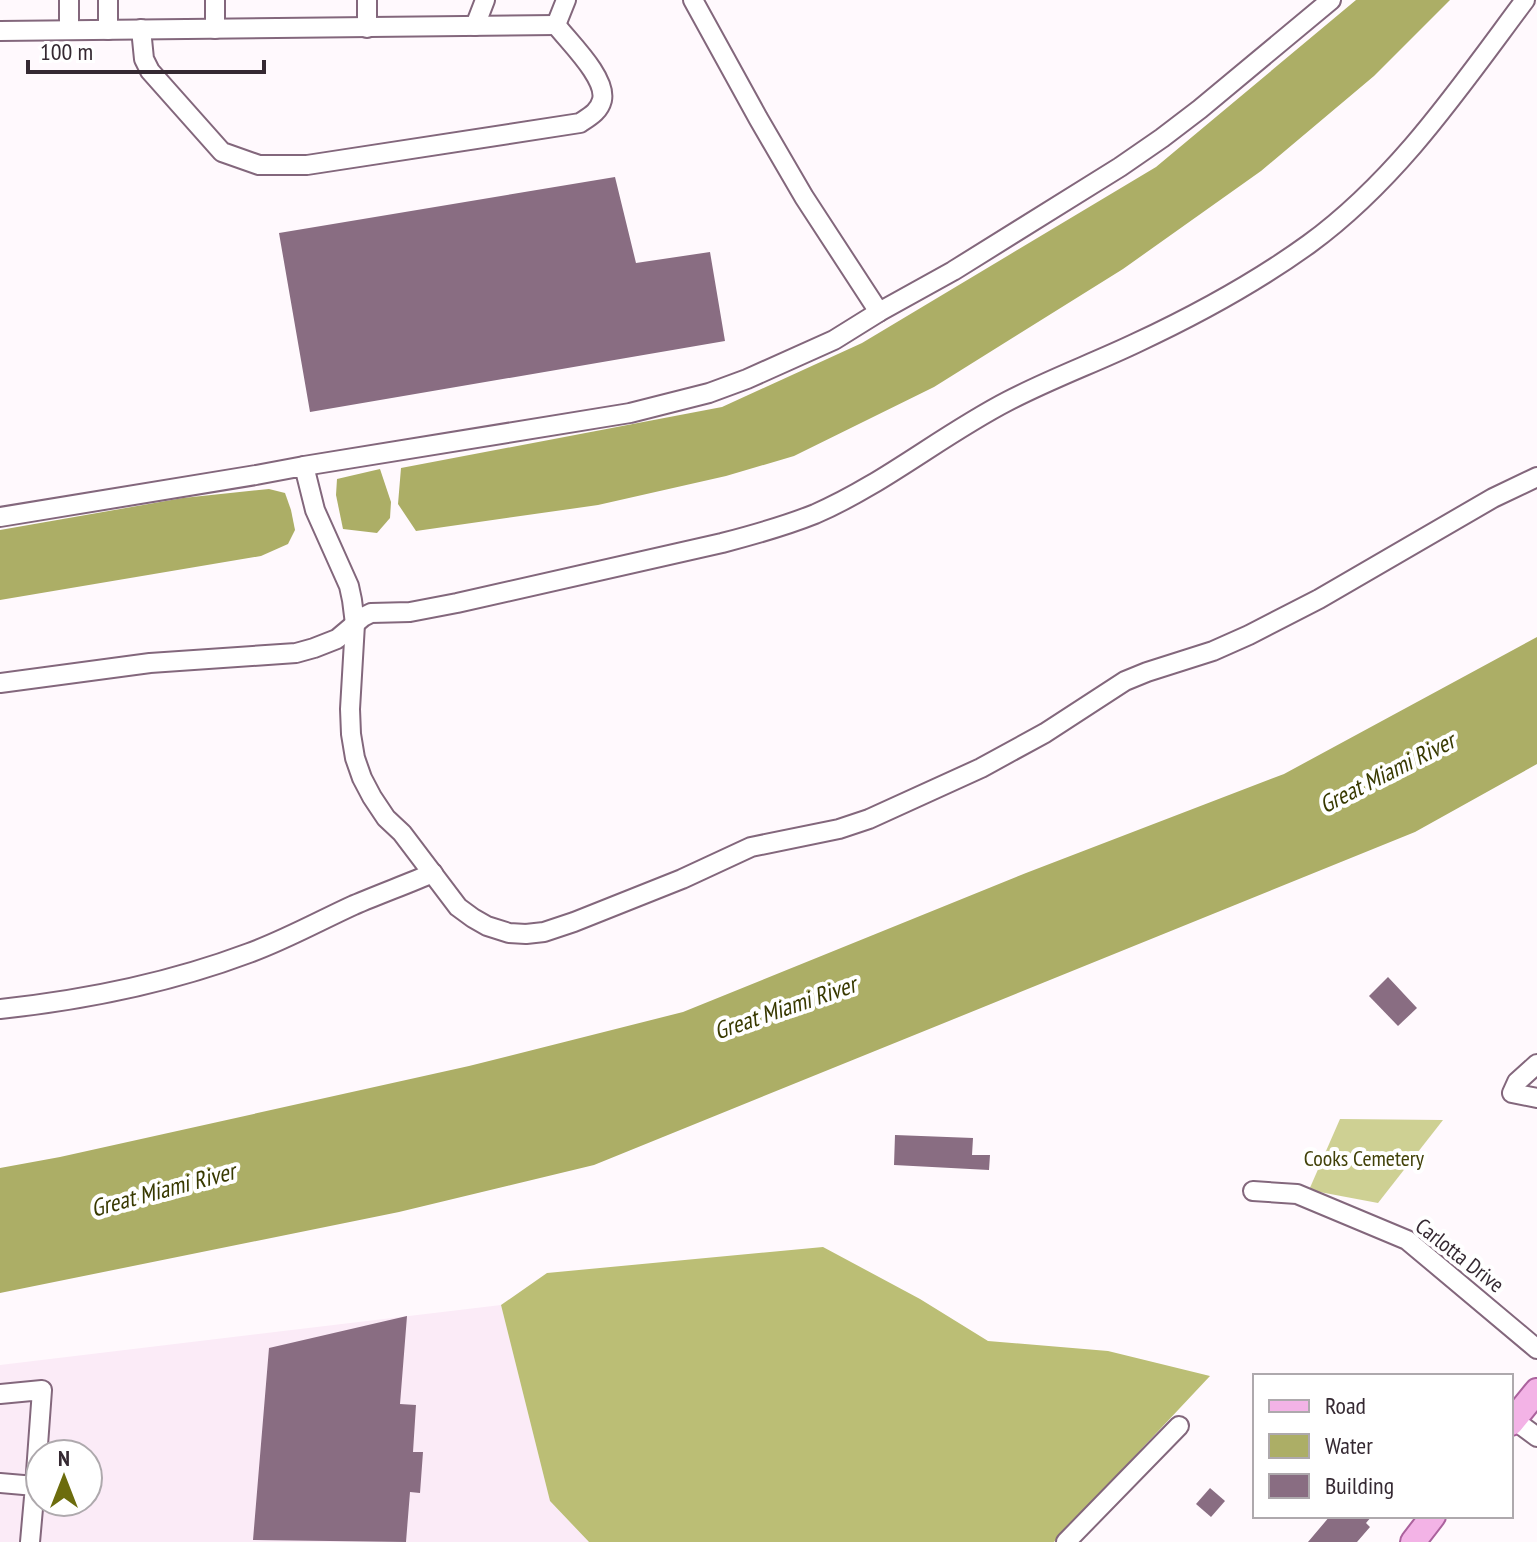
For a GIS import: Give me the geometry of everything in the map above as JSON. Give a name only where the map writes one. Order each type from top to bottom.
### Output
[{"type":"main road","points":[[1513,1421],[1537,1391]]},
{"type":"main road","points":[[1413,1542],[1431,1518]]},
{"type":"street","points":[[69,0],[69,30]]},
{"type":"street","points":[[108,0],[108,30]]},
{"type":"street","points":[[215,0],[215,29]]},
{"type":"street","points":[[367,0],[367,28]]},
{"type":"street","points":[[475,26],[485,0]]},
{"type":"street","points":[[556,25],[566,0]]},
{"type":"street","points":[[693,0],[804,197],[879,312]]},
{"type":"street","points":[[0,517],[630,413],[709,393],[747,379],[834,340],[953,271],[1120,167],[1200,109],[1331,0]]},
{"type":"street","points":[[0,683],[150,663],[296,653],[337,639],[371,613],[410,612],[457,603],[722,543],[815,514],[886,476],[1010,400],[1202,310],[1309,243],[1354,207],[1398,164],[1443,110],[1525,0]]},
{"type":"street","points":[[0,31],[556,25]]},
{"type":"street","points":[[141,29],[144,59],[150,71],[222,152],[259,165],[295,165],[580,123],[595,113],[603,99],[600,79],[556,25]]},
{"type":"street","points":[[304,466],[315,510],[349,586],[355,624],[351,734],[355,758],[372,797],[458,907],[480,922],[509,933],[526,934],[544,932],[626,902],[751,847],[839,829],[869,819],[1007,754],[1125,681],[1213,651],[1249,635],[1319,599],[1493,498],[1537,477]]},
{"type":"street","points":[[0,1009],[88,997],[202,970],[252,952],[433,873]]},
{"type":"street","points":[[1537,1064],[1517,1082],[1512,1093],[1537,1098]]},
{"type":"street","name":"Carlotta Drive","points":[[1253,1191],[1297,1194],[1407,1240],[1537,1349]]},
{"type":"street","points":[[0,1394],[42,1390],[38,1438]]},
{"type":"street","points":[[1513,1423],[1537,1437]]},
{"type":"street","points":[[1066,1542],[1179,1426]]},
{"type":"street","points":[[0,1483],[24,1485]]},
{"type":"street","points":[[30,1542],[32,1518]]},
{"type":"shaded area","points":[[823,1247],[920,1299],[988,1341],[1108,1351],[1210,1376],[1054,1542],[589,1542],[550,1501],[501,1305],[547,1273]]},
{"type":"shaded area","points":[[501,1305],[550,1501],[589,1542],[0,1542],[0,1365]]},
{"type":"green space","name":"Cooks Cemetery","points":[[1340,1119],[1443,1120],[1378,1203],[1309,1190]]},
{"type":"water","points":[[1356,0],[1450,0],[1374,76],[1261,171],[1123,269],[934,387],[794,456],[726,476],[598,505],[416,531],[398,504],[401,468],[722,407],[862,343],[1156,167]]},
{"type":"water","points":[[380,469],[391,502],[390,518],[377,533],[343,529],[336,495],[337,479]]},
{"type":"water","points":[[269,489],[285,493],[295,530],[288,544],[261,556],[0,600],[0,530],[183,498]]},
{"type":"water","name":"Great Miami River","points":[[1537,637],[1537,764],[1415,832],[594,1165],[399,1212],[0,1293],[0,1168],[469,1066],[683,1012],[1026,873],[1284,774]]},
{"type":"building","points":[[615,177],[636,263],[710,252],[725,341],[310,412],[279,233]]},
{"type":"building","points":[[1388,977],[1417,1008],[1398,1026],[1369,996]]},
{"type":"building","points":[[895,1135],[973,1138],[972,1155],[990,1155],[989,1170],[894,1165]]},
{"type":"building","points":[[407,1316],[400,1404],[416,1405],[413,1452],[423,1452],[420,1493],[410,1492],[406,1542],[253,1540],[269,1348]]},
{"type":"building","points":[[1210,1488],[1225,1501],[1211,1517],[1196,1504]]},
{"type":"building","points":[[1328,1518],[1370,1518],[1366,1523],[1370,1527],[1357,1542],[1308,1542]]}]
